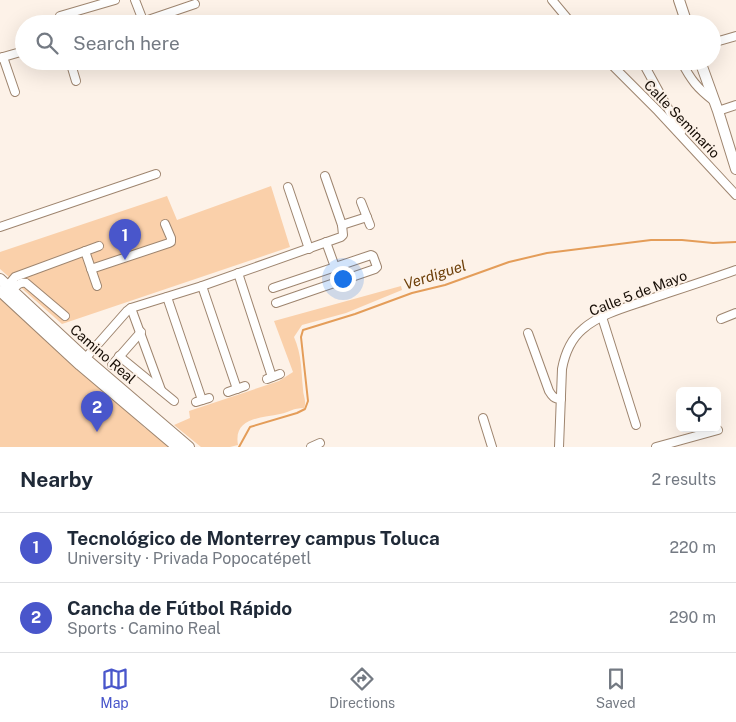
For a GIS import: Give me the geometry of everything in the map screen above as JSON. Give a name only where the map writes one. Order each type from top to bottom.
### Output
[{"type":"main road","points":[[679,0],[684,15]]},
{"type":"main road","points":[[703,70],[736,169]]},
{"type":"main road","name":"Camino Real","points":[[5,289],[177,447]]},
{"type":"main road","name":"Camino Real","points":[[83,362],[189,447]]},
{"type":"street","points":[[63,15],[115,0]]},
{"type":"street","points":[[136,0],[141,15]]},
{"type":"street","points":[[552,0],[564,15]]},
{"type":"street","points":[[163,15],[195,4]]},
{"type":"street","points":[[721,40],[736,36]]},
{"type":"street","points":[[15,54],[2,58],[15,92]]},
{"type":"street","points":[[73,70],[76,81]]},
{"type":"street","name":"Calle Seminario","points":[[617,70],[736,194]]},
{"type":"street","points":[[647,70],[684,138]]},
{"type":"street","points":[[686,70],[697,87],[716,106],[736,105]]},
{"type":"street","points":[[0,227],[156,174]]},
{"type":"street","points":[[83,362],[131,308],[202,286],[344,235],[325,176]]},
{"type":"street","points":[[288,187],[309,249]]},
{"type":"street","points":[[361,202],[370,225]]},
{"type":"street","points":[[342,225],[367,217]]},
{"type":"street","points":[[91,269],[169,243],[171,238],[165,224]]},
{"type":"street","points":[[326,242],[340,280]]},
{"type":"street","points":[[5,289],[14,277],[99,246]]},
{"type":"street","points":[[85,251],[97,286]]},
{"type":"street","points":[[276,303],[375,269],[377,267],[373,256],[334,266],[276,286],[285,299]]},
{"type":"street","name":"Calle 5 de Mayo","points":[[559,447],[562,368],[569,346],[582,330],[602,317],[628,306],[736,270]]},
{"type":"street","points":[[238,273],[273,376]]},
{"type":"street","points":[[5,289],[22,282],[26,283],[65,316]]},
{"type":"street","points":[[202,286],[241,387],[228,392]]},
{"type":"street","points":[[167,297],[203,400]]},
{"type":"street","points":[[131,308],[161,390]]},
{"type":"street","points":[[722,318],[736,313]]},
{"type":"street","points":[[602,317],[636,425]]},
{"type":"street","points":[[112,365],[141,332]]},
{"type":"street","points":[[528,333],[549,391],[556,399],[561,399]]},
{"type":"street","points":[[119,356],[174,401]]},
{"type":"street","points":[[483,418],[492,447]]},
{"type":"street","points":[[656,447],[711,432]]},
{"type":"street","points":[[311,447],[320,443]]},
{"type":"shaded area","points":[[271,186],[290,247],[62,324],[0,269],[0,252],[167,196],[177,220]]},
{"type":"shaded area","points":[[401,286],[402,290],[346,313],[302,325],[294,337],[301,363],[304,408],[250,420],[240,429],[238,445],[230,447],[201,447],[174,425],[190,418],[189,411],[279,381],[293,372],[274,321]]},
{"type":"shaded area","points":[[0,294],[145,428],[171,447],[0,447]]},
{"type":"waterway","name":"Verdiguel","points":[[239,447],[250,427],[305,409],[308,401],[301,337],[303,330],[355,314],[412,293],[445,285],[509,262],[547,253],[651,240],[713,243],[736,242]]},
{"type":"place","name":"Tecnológico de Monterrey campus Toluca","points":[[125,260]]},
{"type":"place","name":"Cancha de Fútbol Rápido","points":[[97,432]]}]
